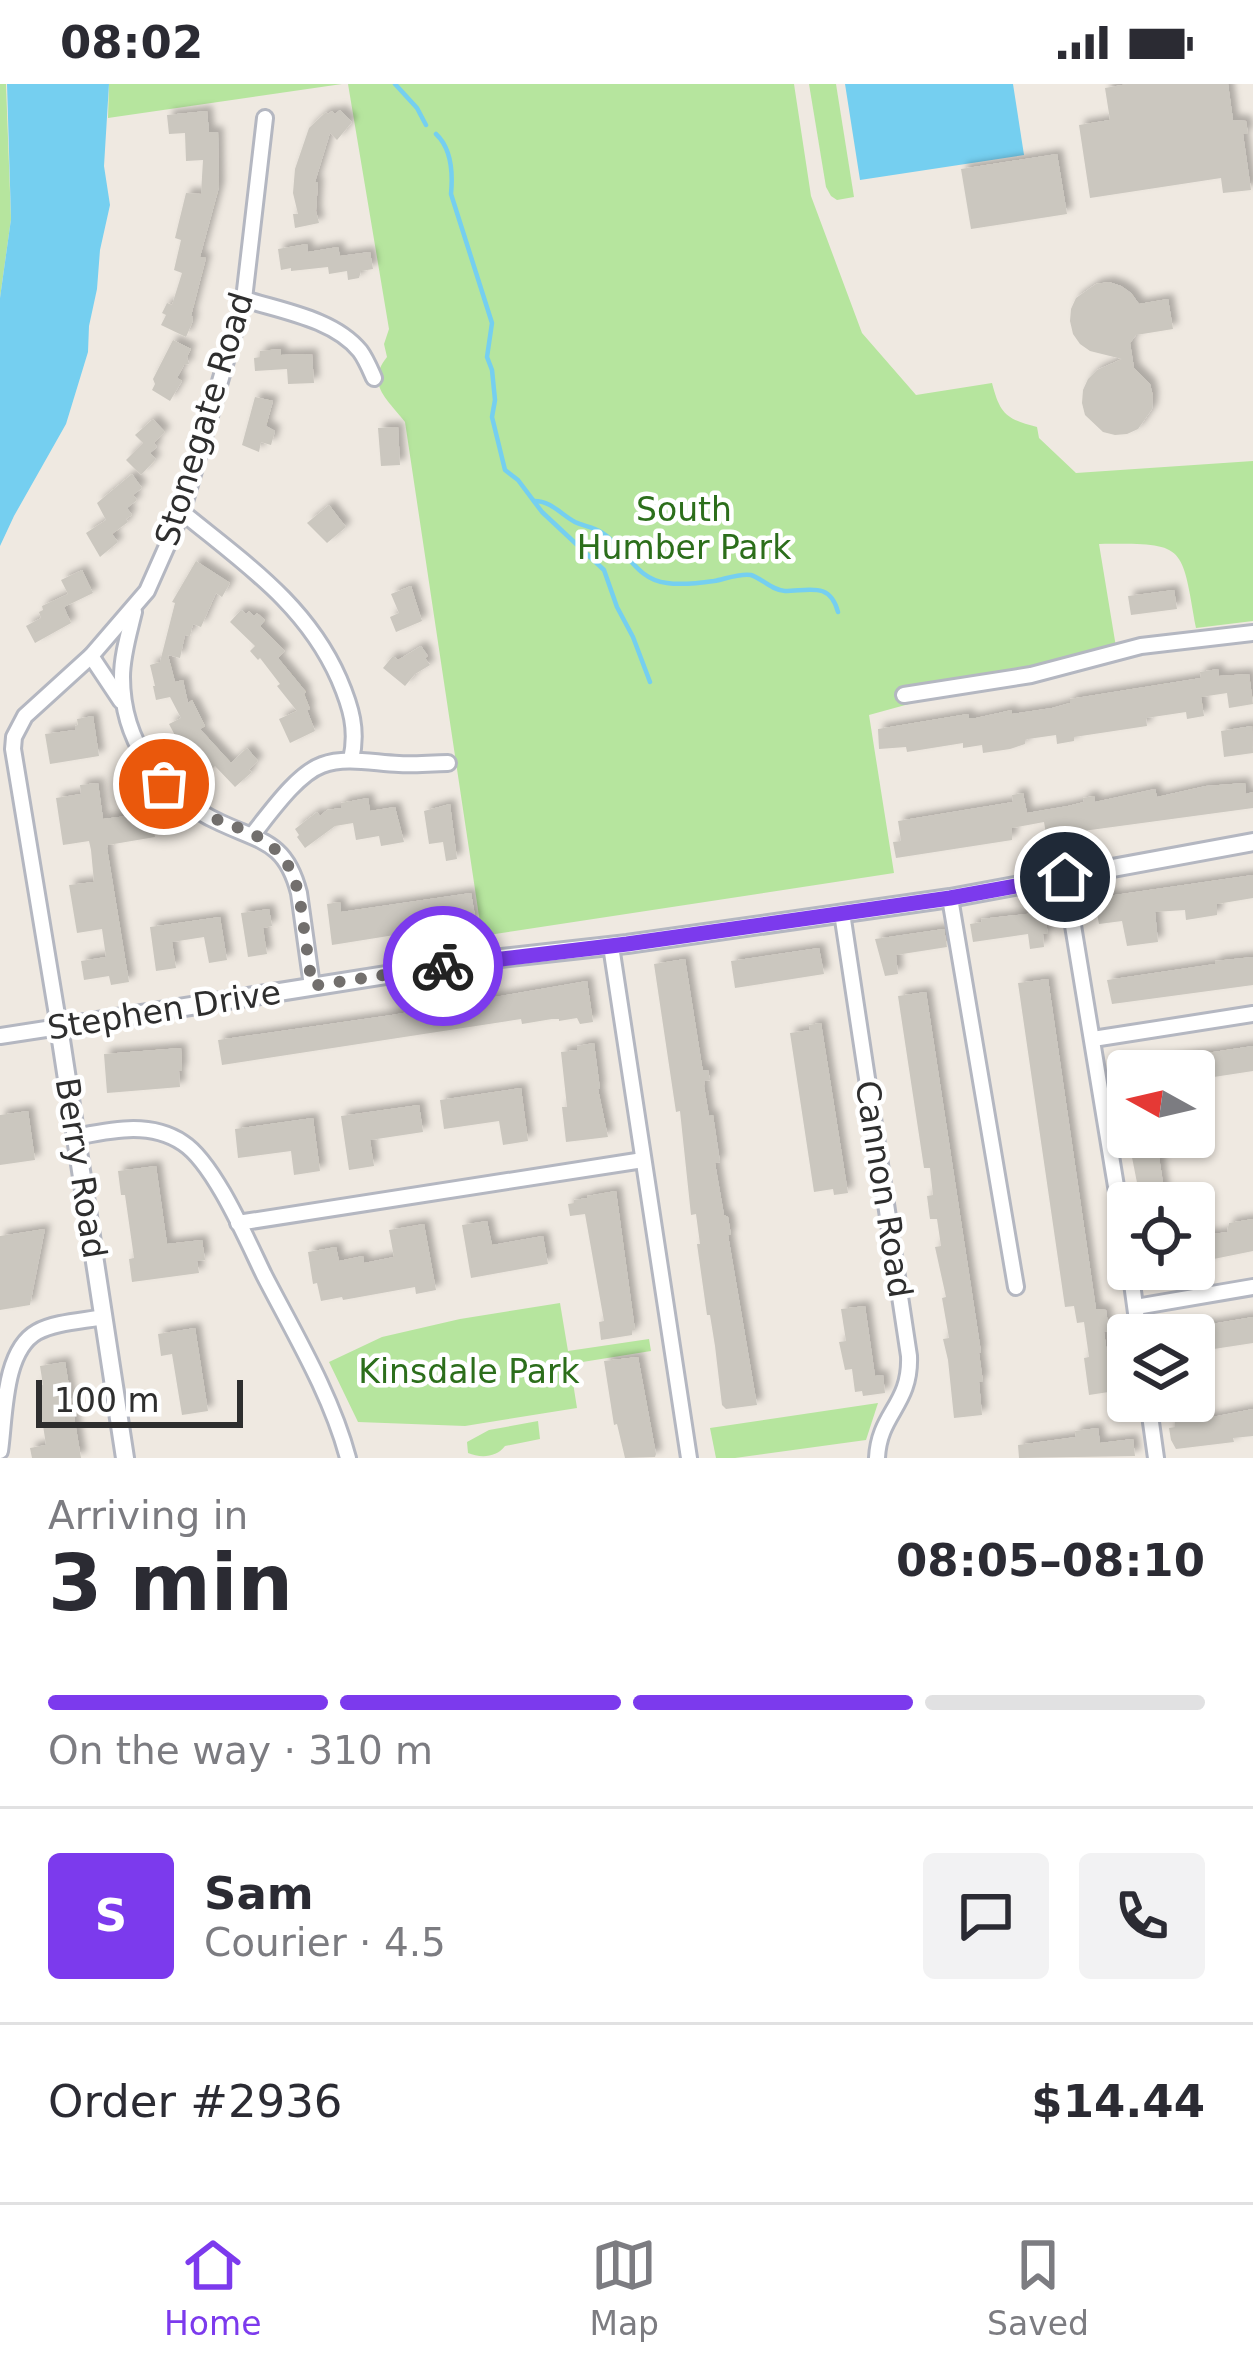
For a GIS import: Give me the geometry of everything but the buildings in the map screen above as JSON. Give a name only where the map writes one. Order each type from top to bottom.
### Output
[{"type":"street","name":"Stonegate Road","points":[[14,737],[25,716],[91,656],[147,591],[182,512],[244,299],[266,118]]},
{"type":"street","points":[[244,299],[306,318],[339,334],[360,351],[374,378]]},
{"type":"street","points":[[182,512],[275,589],[316,635],[350,705],[355,741],[352,760]]},
{"type":"street","points":[[135,607],[123,660],[123,705],[129,728],[150,769],[164,784],[203,814],[254,834],[284,857],[296,879],[312,986]]},
{"type":"street","points":[[904,695],[1031,675],[1141,646],[1253,633]]},
{"type":"street","points":[[91,656],[123,705]]},
{"type":"street","name":"Berry Road","points":[[14,737],[125,1458]]},
{"type":"street","points":[[254,834],[316,767],[352,760],[448,763]]},
{"type":"street","name":"Stephen Drive","points":[[0,1036],[474,961],[950,898],[1253,842]]},
{"type":"street","points":[[1065,877],[1116,1182]]},
{"type":"street","points":[[950,898],[1016,1287]]},
{"type":"street","name":"Cannon Road","points":[[842,913],[909,1356],[908,1384],[882,1430],[877,1458]]},
{"type":"street","points":[[610,946],[689,1458]]},
{"type":"street","points":[[1093,1040],[1253,1014]]},
{"type":"street","points":[[76,1137],[136,1128],[173,1137],[195,1152],[238,1222],[330,1409],[348,1458]]},
{"type":"street","points":[[238,1222],[644,1160]]},
{"type":"street","points":[[1136,1307],[1253,1287]]},
{"type":"street","points":[[1133,1290],[1137,1314]]},
{"type":"street","points":[[0,1451],[12,1366],[19,1350],[40,1330],[104,1317]]},
{"type":"street","points":[[1151,1422],[1156,1458]]},
{"type":"green space","points":[[0,84],[6,84],[11,219],[0,298]]},
{"type":"green space","points":[[109,84],[342,84],[108,118]]},
{"type":"green space","name":"South Humber Park","points":[[348,84],[794,84],[811,196],[862,333],[916,395],[992,383],[1006,414],[1037,427],[1039,438],[1076,473],[1253,461],[1253,621],[1196,628],[1187,579],[1175,554],[1149,545],[1099,544],[1116,647],[869,715],[894,873],[482,936],[405,422],[379,384],[389,329]]},
{"type":"green space","points":[[809,84],[836,84],[854,197],[837,200],[826,187]]},
{"type":"green space","name":"Kinsdale Park","points":[[560,1303],[568,1351],[649,1339],[651,1351],[570,1364],[577,1408],[465,1426],[358,1422],[329,1362],[382,1337]]},
{"type":"green space","points":[[878,1403],[866,1440],[716,1458],[710,1428]]},
{"type":"green space","points":[[538,1421],[540,1439],[505,1446],[488,1456],[468,1453],[467,1442],[489,1430]]},
{"type":"water","points":[[7,84],[109,84],[104,166],[110,205],[88,352],[66,424],[0,546],[0,298],[11,219]]},
{"type":"water","points":[[845,84],[1013,84],[1024,155],[860,180]]},
{"type":"waterway","points":[[395,84],[426,125]]},
{"type":"waterway","points":[[436,134],[448,154],[451,194],[492,323],[487,357],[495,400],[492,417],[505,470],[604,570],[650,682]]},
{"type":"waterway","points":[[534,501],[601,532],[656,581],[690,584],[751,575],[780,590],[824,592],[838,612]]},
{"type":"way so far","points":[[164,784],[203,814],[254,834],[284,857],[296,879],[312,986],[443,966]]},
{"type":"route","points":[[443,966],[950,898],[1065,877]]}]
